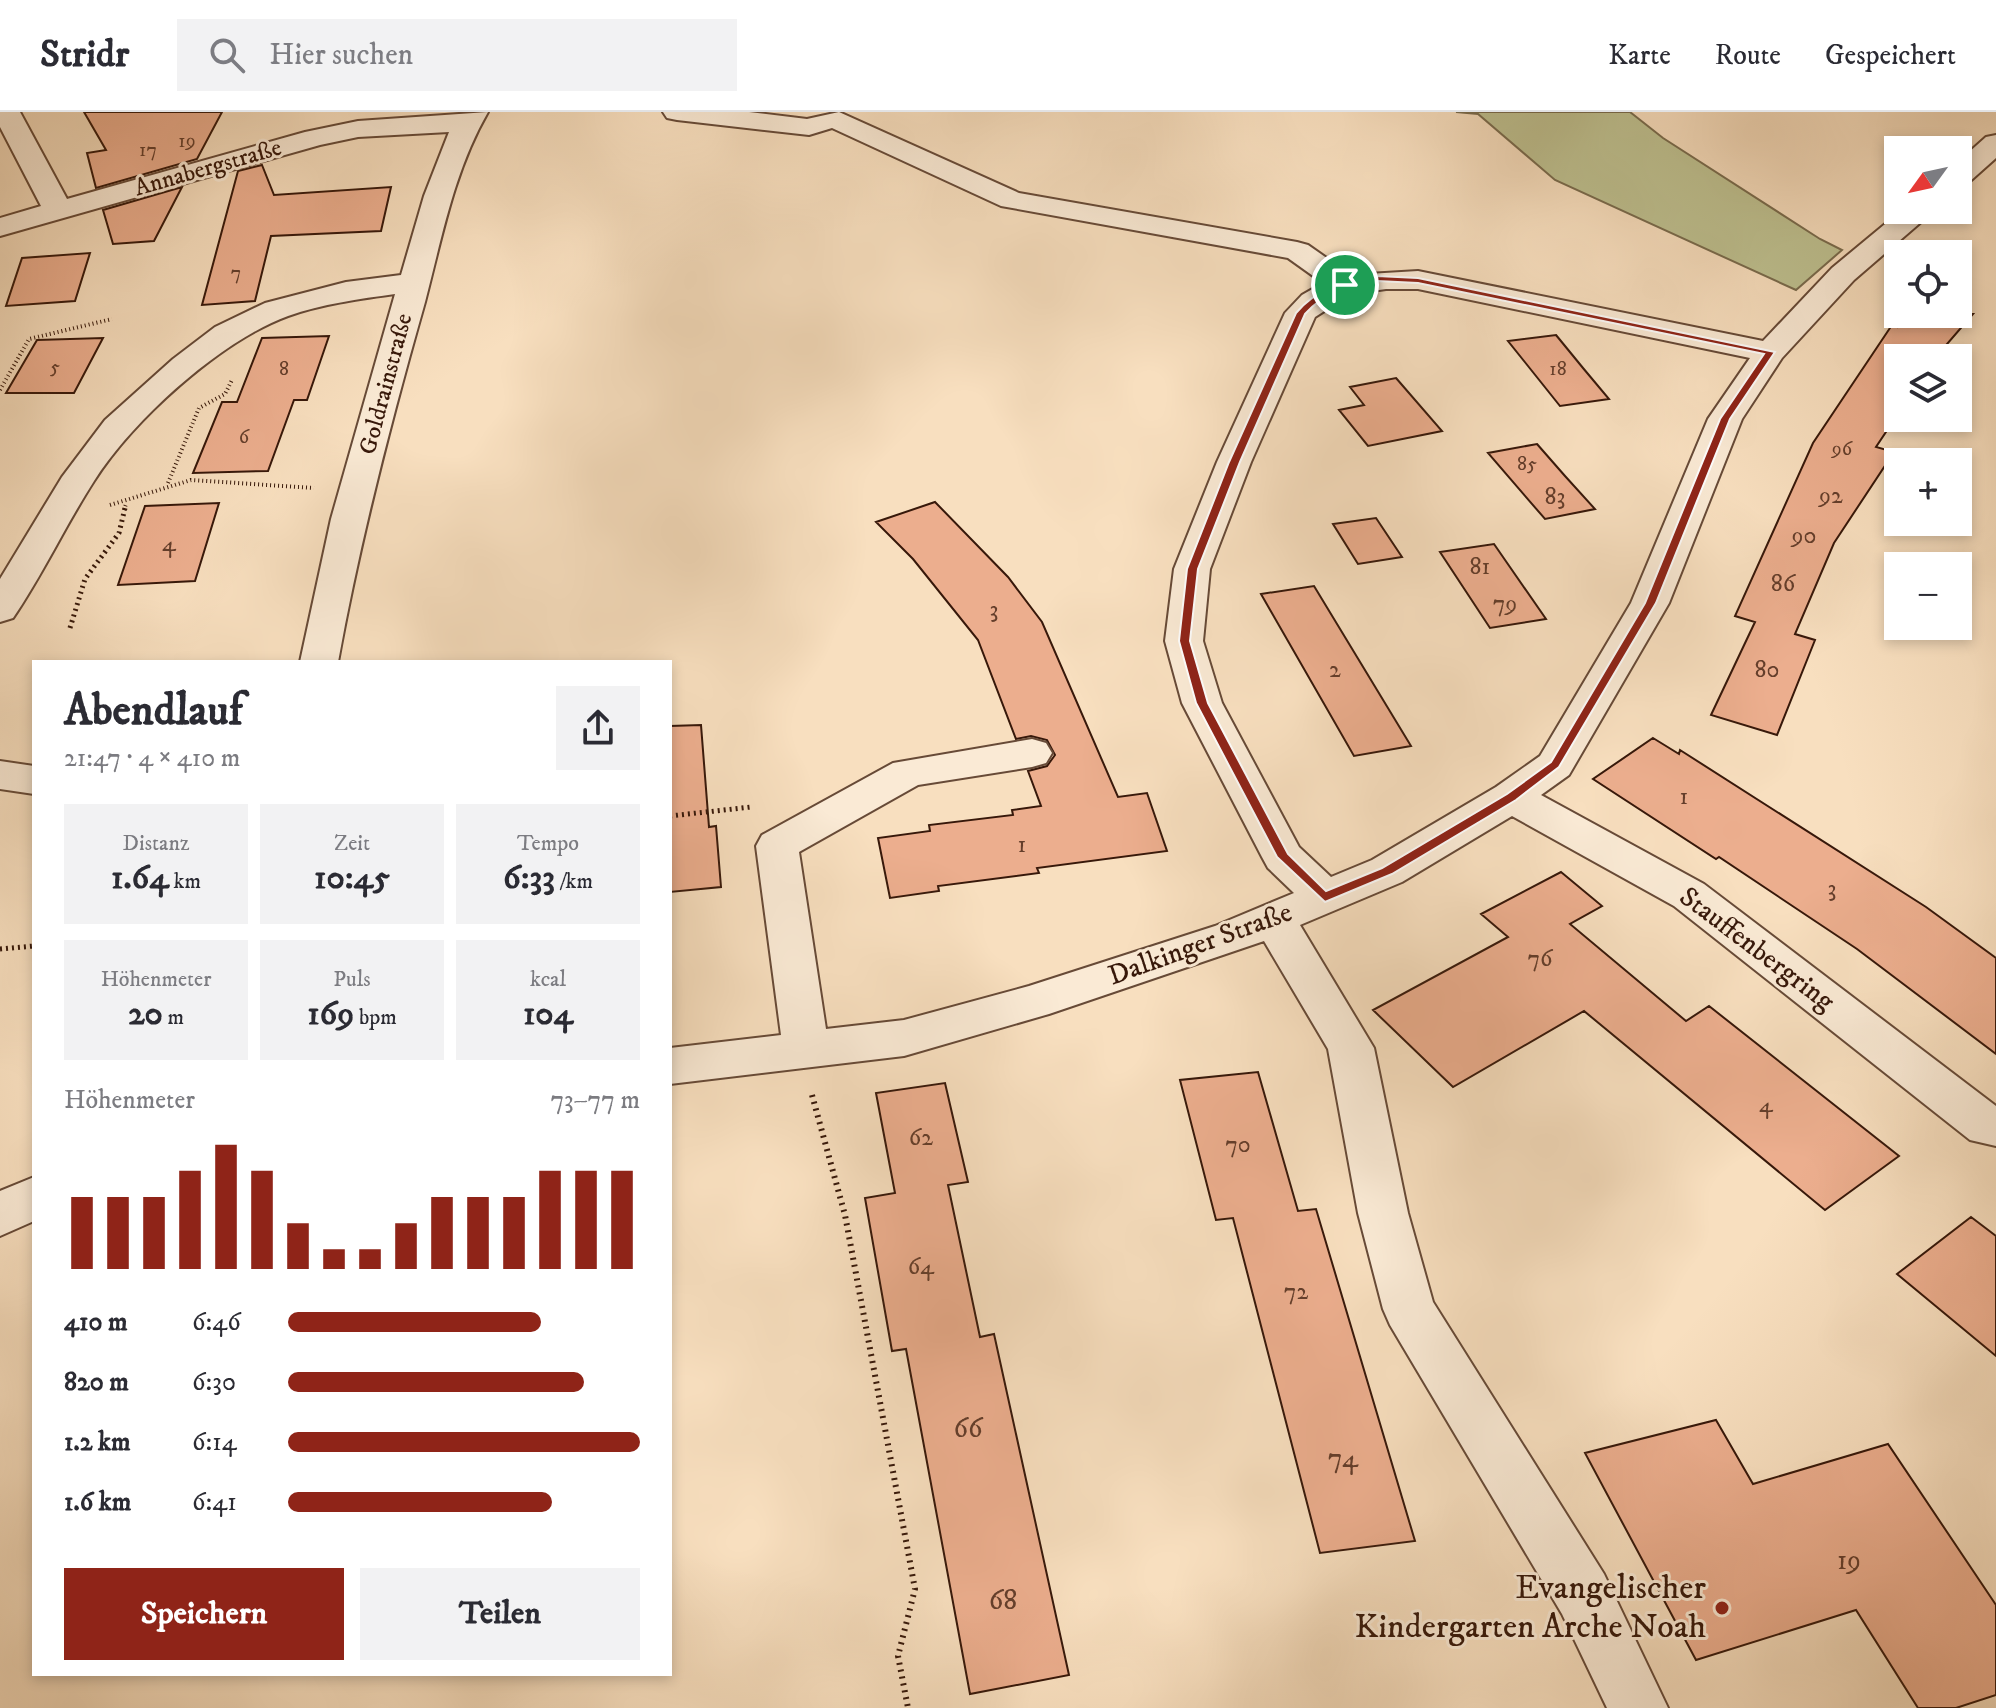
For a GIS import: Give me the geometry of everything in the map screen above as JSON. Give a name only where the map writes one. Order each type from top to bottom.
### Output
[{"type":"street","points":[[6,112],[58,210]]},
{"type":"street","points":[[677,112],[809,127],[839,116],[1011,200],[1297,251],[1345,285]]},
{"type":"street","name":"Annabergstraße","points":[[0,227],[315,138],[358,129],[470,118]]},
{"type":"street","name":"Goldrainstraße","points":[[319,660],[359,485],[414,283],[438,199],[470,118]]},
{"type":"street","points":[[1972,164],[1996,143]]},
{"type":"street","name":"Dalkinger Straße","points":[[672,1066],[904,1038],[1174,956],[1387,871],[1511,797],[1555,765],[1650,603],[1725,419],[1770,352],[1843,274],[1903,224]]},
{"type":"street","points":[[1325,897],[1283,857],[1202,703],[1184,641],[1192,569],[1234,462],[1301,313],[1316,297],[1345,285],[1377,278],[1418,280],[1770,352]]},
{"type":"street","points":[[0,610],[79,477],[117,427],[215,343],[276,310],[346,291],[414,283]]},
{"type":"street","points":[[806,1050],[777,846],[908,773],[1032,753]]},
{"type":"street","points":[[0,775],[32,780]]},
{"type":"street","name":"Stauffenbergring","points":[[1511,797],[1689,895],[1993,1138]]},
{"type":"street","points":[[1272,919],[1351,1048],[1383,1213],[1409,1309],[1583,1594],[1638,1708]]},
{"type":"street","points":[[0,1215],[32,1198]]},
{"type":"path","points":[[0,390],[29,339],[112,319]]},
{"type":"path","points":[[167,484],[199,408],[225,394],[242,360],[215,343]]},
{"type":"path","points":[[61,508],[126,504],[167,484],[190,480],[283,490],[359,485]]},
{"type":"path","points":[[70,628],[85,579],[119,533],[126,504]]},
{"type":"path","points":[[672,816],[757,806],[793,837]]},
{"type":"path","points":[[0,949],[32,946]]},
{"type":"path","points":[[806,1050],[815,1113],[845,1215],[915,1589],[898,1656],[908,1708]]},
{"type":"green space","points":[[1456,112],[1630,112],[1663,138],[1842,250],[1796,290],[1555,180],[1478,114]]},
{"type":"building","points":[[84,112],[222,112],[197,159],[96,188],[87,153],[106,150]]},
{"type":"building","points":[[262,165],[274,195],[391,187],[381,231],[271,236],[255,301],[202,305],[238,171]]},
{"type":"building","points":[[182,187],[154,241],[113,244],[103,210]]},
{"type":"building","points":[[90,253],[75,301],[6,306],[22,258]]},
{"type":"building","points":[[1890,328],[1961,328],[1947,344],[1884,344],[1886,432],[1876,447],[1884,449],[1884,467],[1834,543],[1795,634],[1815,640],[1777,735],[1711,715],[1755,622],[1735,616],[1813,443]]},
{"type":"building","points":[[1556,335],[1609,399],[1560,406],[1508,341]]},
{"type":"building","points":[[329,336],[307,400],[294,400],[268,471],[193,473],[222,402],[237,402],[262,338]]},
{"type":"building","points":[[103,338],[74,393],[6,393],[37,340]]},
{"type":"building","points":[[1396,378],[1442,431],[1368,446],[1339,410],[1364,405],[1350,387]]},
{"type":"building","points":[[1537,444],[1595,509],[1545,519],[1488,453]]},
{"type":"building","points":[[935,502],[1008,577],[1042,622],[1118,797],[1147,793],[1167,851],[1037,868],[1039,873],[938,886],[939,891],[890,898],[878,838],[930,831],[929,825],[1013,815],[1012,810],[1041,806],[1028,771],[1047,766],[1055,755],[1047,740],[1031,736],[1016,739],[978,640],[913,559],[876,522]]},
{"type":"building","points":[[219,503],[195,581],[118,585],[145,506]]},
{"type":"building","points":[[1376,518],[1402,557],[1358,564],[1333,524]]},
{"type":"building","points":[[1494,544],[1546,619],[1490,628],[1440,552]]},
{"type":"building","points":[[1314,586],[1411,746],[1354,756],[1261,594]]},
{"type":"building","points":[[701,725],[709,827],[716,826],[721,887],[672,892],[672,726]]},
{"type":"building","points":[[1653,738],[1679,754],[1680,750],[1926,907],[1996,958],[1996,1054],[1857,949],[1719,857],[1716,859],[1593,779]]},
{"type":"building","points":[[1561,872],[1602,906],[1570,924],[1686,1021],[1709,1006],[1899,1156],[1825,1210],[1584,1011],[1453,1087],[1373,1010],[1508,937],[1481,914]]},
{"type":"building","points":[[1258,1072],[1298,1211],[1316,1209],[1415,1541],[1320,1553],[1233,1218],[1216,1220],[1180,1080]]},
{"type":"building","points":[[945,1083],[968,1182],[948,1185],[980,1337],[994,1334],[1069,1675],[970,1694],[906,1349],[892,1351],[865,1198],[895,1193],[876,1093]]},
{"type":"building","points":[[1971,1217],[1996,1236],[1996,1356],[1897,1274]]},
{"type":"building","points":[[1716,1420],[1753,1484],[1888,1444],[1996,1605],[1996,1695],[1956,1708],[1918,1708],[1856,1610],[1696,1660],[1585,1453]]},
{"type":"place","name":"Evangelischer Kindergarten Arche Noah","points":[[1722,1608]]},
{"type":"route","points":[[1377,278],[1418,280],[1770,352],[1725,419],[1650,603],[1555,765],[1511,797],[1387,871],[1325,897],[1283,857],[1202,703],[1184,641],[1192,569],[1234,462],[1301,313],[1316,297],[1345,285],[1377,278]]}]
